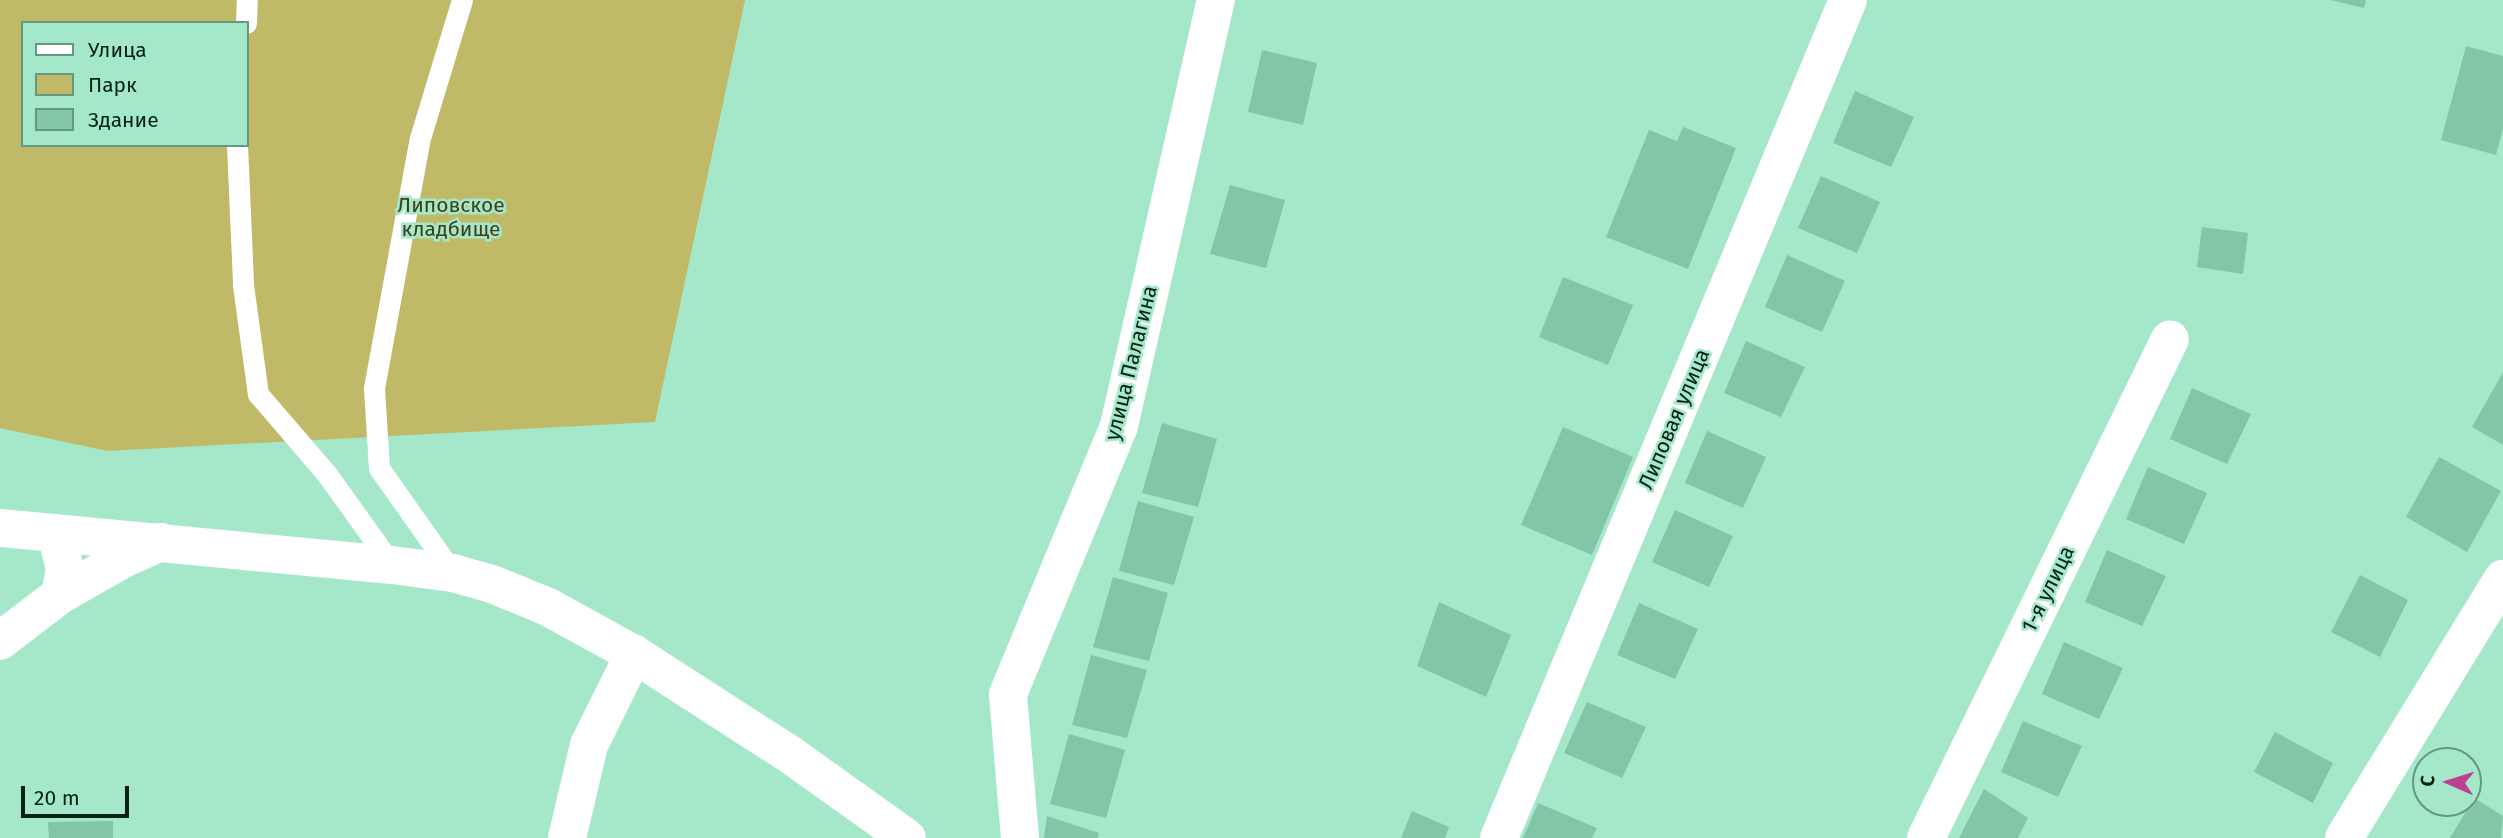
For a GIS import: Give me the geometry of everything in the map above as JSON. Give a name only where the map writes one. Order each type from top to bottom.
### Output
[{"type":"street","name":"улица Палагина","points":[[1020,838],[1008,694],[1119,426],[1216,0]]},
{"type":"street","name":"Липовая улица","points":[[1499,838],[1844,5]]},
{"type":"street","name":"1-я улица","points":[[1926,838],[2170,339]]},
{"type":"street","points":[[0,527],[392,565],[453,573],[492,584],[548,607],[634,654],[792,756],[906,838]]},
{"type":"street","points":[[56,533],[65,568],[60,595]]},
{"type":"street","points":[[0,641],[60,595],[121,560],[161,542]]},
{"type":"street","points":[[2344,838],[2503,579]]},
{"type":"street","points":[[567,838],[589,745],[634,654]]},
{"type":"lane","points":[[246,21],[247,0]]},
{"type":"lane","points":[[453,573],[379,468],[374,388],[420,138],[462,0]]},
{"type":"lane","points":[[237,147],[243,285],[258,394],[326,473],[392,565]]},
{"type":"green space","name":"Липовское кладбище","points":[[0,0],[745,0],[655,422],[107,451],[0,428]]},
{"type":"building","points":[[2330,0],[2366,0],[2364,8]]},
{"type":"building","points":[[2466,46],[2503,56],[2503,128],[2496,155],[2441,140]]},
{"type":"building","points":[[1262,50],[1317,63],[1303,125],[1248,112]]},
{"type":"building","points":[[1855,91],[1914,117],[1891,167],[1833,143]]},
{"type":"building","points":[[1683,127],[1736,148],[1688,269],[1606,237],[1649,130],[1677,141]]},
{"type":"building","points":[[1821,176],[1880,202],[1857,253],[1798,228]]},
{"type":"building","points":[[1230,185],[1285,200],[1266,268],[1210,254]]},
{"type":"building","points":[[2202,227],[2248,233],[2243,274],[2197,267]]},
{"type":"building","points":[[1787,255],[1845,281],[1822,332],[1765,307]]},
{"type":"building","points":[[1563,277],[1633,305],[1608,365],[1539,337]]},
{"type":"building","points":[[1746,341],[1805,367],[1781,417],[1724,393]]},
{"type":"building","points":[[2503,372],[2503,445],[2472,427]]},
{"type":"building","points":[[2192,388],[2251,414],[2227,464],[2170,439]]},
{"type":"building","points":[[1162,423],[1217,439],[1198,507],[1142,493]]},
{"type":"building","points":[[1563,427],[1633,457],[1592,555],[1521,525]]},
{"type":"building","points":[[1707,431],[1766,457],[1743,508],[1685,483]]},
{"type":"building","points":[[2439,457],[2501,491],[2467,552],[2406,517]]},
{"type":"building","points":[[2148,467],[2207,493],[2184,544],[2126,519]]},
{"type":"building","points":[[1138,501],[1194,517],[1174,585],[1119,571]]},
{"type":"building","points":[[1675,510],[1733,536],[1709,587],[1652,562]]},
{"type":"building","points":[[2107,550],[2166,576],[2142,626],[2085,602]]},
{"type":"building","points":[[2360,575],[2408,600],[2380,657],[2331,632]]},
{"type":"building","points":[[1113,577],[1168,593],[1149,661],[1093,647]]},
{"type":"building","points":[[1439,602],[1511,635],[1486,697],[1417,666]]},
{"type":"building","points":[[1639,603],[1698,629],[1675,679],[1617,655]]},
{"type":"building","points":[[2064,642],[2123,668],[2099,719],[2042,694]]},
{"type":"building","points":[[1091,655],[1147,670],[1127,738],[1072,725]]},
{"type":"building","points":[[1587,702],[1646,727],[1622,778],[1564,753]]},
{"type":"building","points":[[2023,721],[2082,746],[2058,797],[2001,772]]},
{"type":"building","points":[[2275,732],[2333,763],[2313,803],[2254,772]]},
{"type":"building","points":[[1069,734],[1125,750],[1106,818],[1050,804]]},
{"type":"building","points":[[1984,789],[2028,818],[2018,838],[1959,838]]},
{"type":"building","points":[[1538,803],[1597,828],[1592,838],[1523,838]]},
{"type":"building","points":[[2482,803],[2503,816],[2501,838],[2450,838],[2463,817],[2482,817]]},
{"type":"building","points":[[1412,811],[1449,827],[1445,838],[1401,838]]},
{"type":"building","points":[[1047,816],[1099,833],[1098,838],[1044,838]]},
{"type":"building","points":[[113,821],[113,838],[49,838],[48,822]]}]
